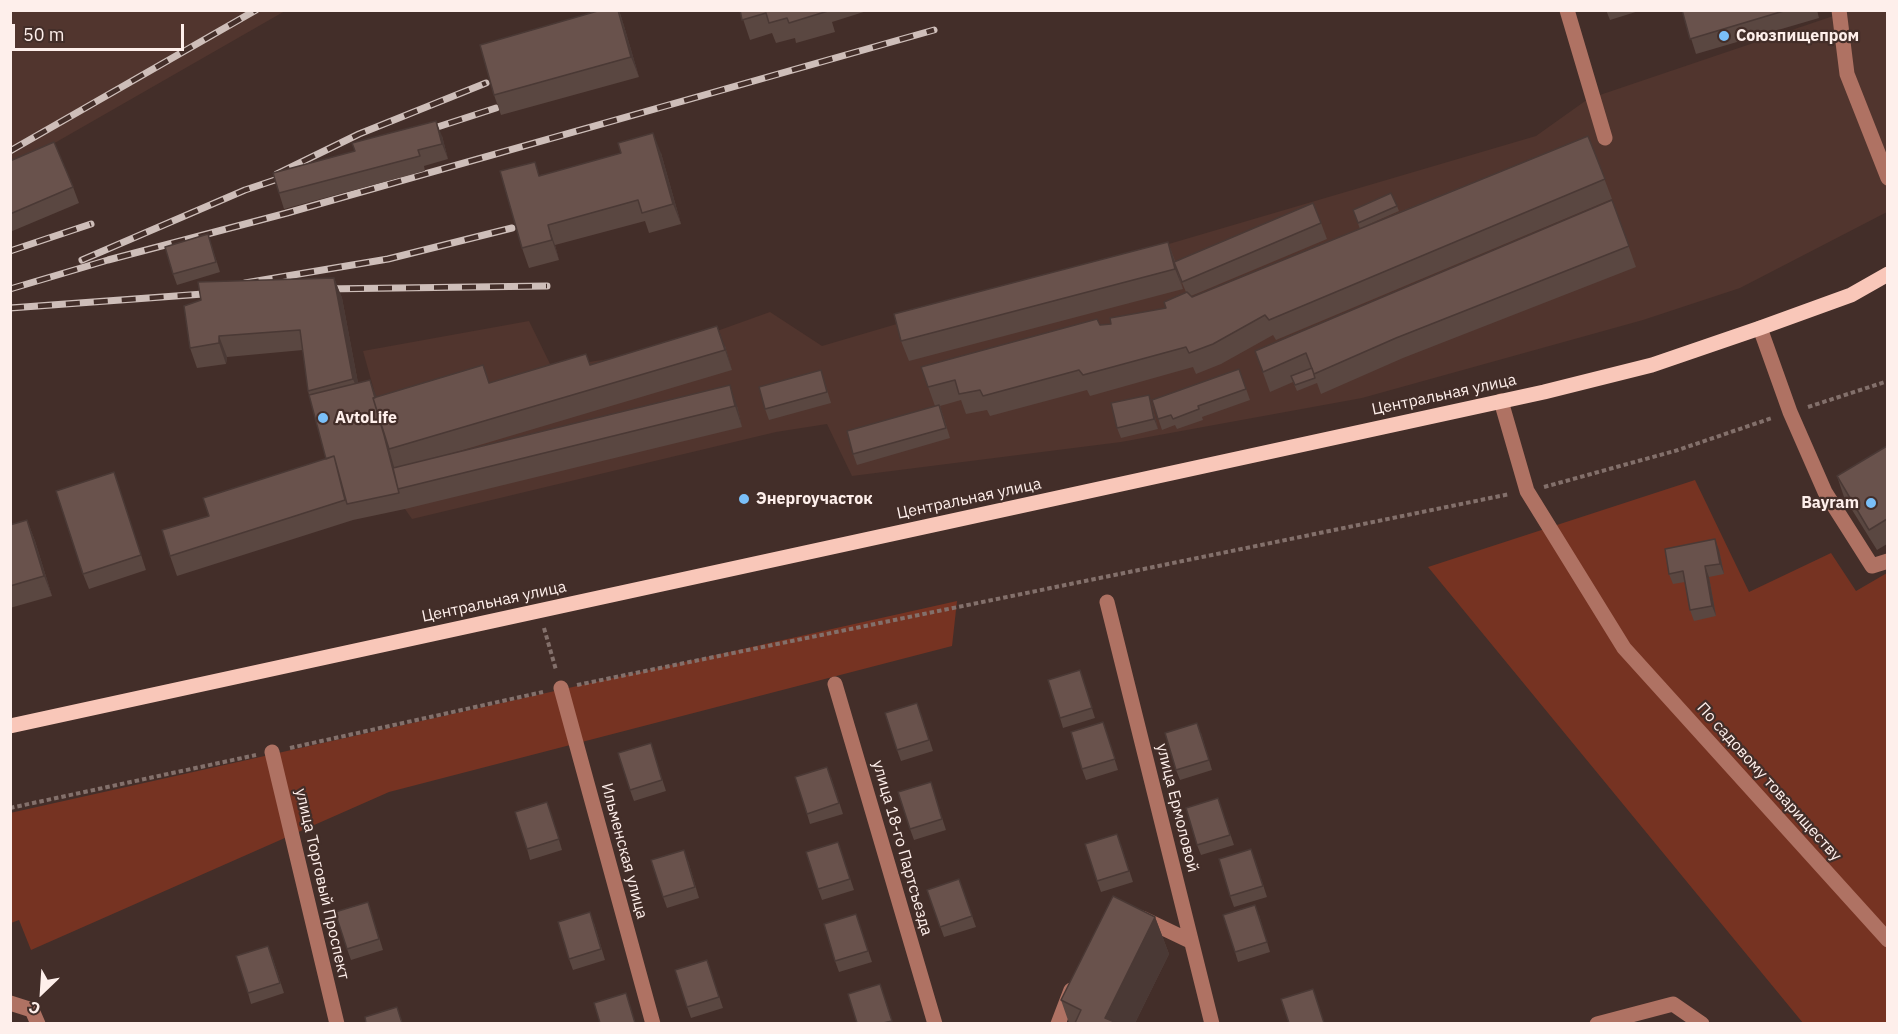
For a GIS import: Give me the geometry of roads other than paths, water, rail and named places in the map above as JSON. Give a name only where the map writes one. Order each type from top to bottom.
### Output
[{"type":"main road","name":"Центральная улица","points":[[10,726],[1147,480],[1652,365],[1851,295],[1887,274]]},
{"type":"street","points":[[1567,10],[1605,138]]},
{"type":"street","points":[[1839,10],[1847,74],[1887,178]]},
{"type":"street","points":[[1760,328],[1790,412],[1825,492],[1872,566],[1887,561]]},
{"type":"street","name":"По садовому товариществу","points":[[1501,401],[1527,491],[1624,648],[1887,940]]},
{"type":"street","name":"улица Ермоловой","points":[[1107,602],[1212,1023]]},
{"type":"street","name":"улица 18-го Партсъезда","points":[[835,684],[936,1023]]},
{"type":"street","name":"Ильменская улица","points":[[561,688],[653,1023]]},
{"type":"street","name":"улица Торговый Проспект","points":[[272,752],[337,1023]]},
{"type":"street","points":[[1131,921],[1140,918],[1190,941]]},
{"type":"street","points":[[1058,1023],[1078,974]]},
{"type":"street","points":[[10,1003],[32,1010],[38,1023]]},
{"type":"street","points":[[1597,1023],[1673,1004],[1702,1023]]},
{"type":"railway","points":[[10,151],[256,10]]},
{"type":"railway","points":[[10,289],[934,30]]},
{"type":"railway","points":[[277,174],[359,134],[486,83]]},
{"type":"railway","points":[[422,132],[496,108]]},
{"type":"railway","points":[[82,260],[245,190],[290,175]]},
{"type":"railway","points":[[10,251],[91,224]]},
{"type":"railway","points":[[245,283],[388,259],[512,228]]},
{"type":"railway","points":[[322,289],[547,286]]},
{"type":"railway","points":[[10,308],[217,293]]},
{"type":"place","name":"Союзпищепром","points":[[1724,36]]},
{"type":"place","name":"AvtoLife","points":[[323,418]]},
{"type":"place","name":"Энергоучасток","points":[[744,499]]},
{"type":"place","name":"Bayram","points":[[1871,503]]}]
